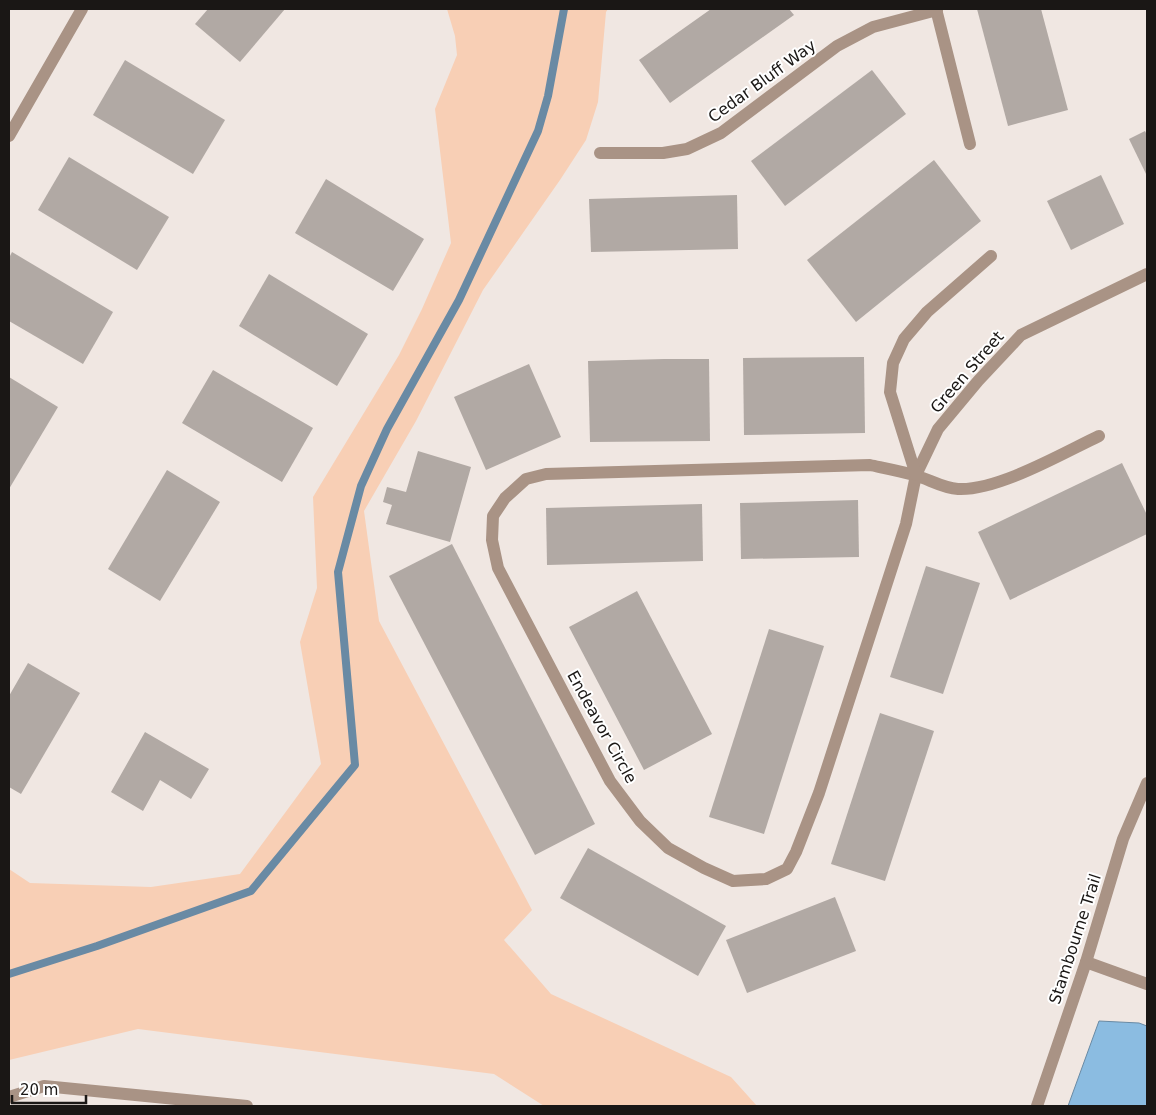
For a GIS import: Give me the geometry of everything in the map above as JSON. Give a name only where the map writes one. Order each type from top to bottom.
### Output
[{"type":"street","points":[[9,136],[82,9]]},
{"type":"street","points":[[936,9],[970,144]]},
{"type":"street","name":"Cedar Bluff Way","points":[[600,153],[663,153],[687,149],[721,133],[837,46],[873,27],[936,9]]},
{"type":"street","points":[[916,475],[890,392],[892,363],[904,339],[927,312],[991,256]]},
{"type":"street","name":"Green Street","points":[[916,475],[938,429],[978,381],[1021,335],[1147,274]]},
{"type":"street","name":"Endeavor Circle","points":[[916,475],[906,524],[822,784],[796,852],[786,869],[766,879],[733,881],[704,868],[668,848],[640,821],[610,781],[498,568],[492,540],[493,516],[505,498],[526,479],[546,474],[870,465],[916,475],[935,484],[958,489],[990,485],[1028,470],[1100,436]]},
{"type":"street","name":"Stambourne Trail","points":[[1037,1106],[1086,962],[1123,839],[1147,783]]},
{"type":"street","points":[[1086,962],[1147,984]]},
{"type":"street","points":[[9,1097],[44,1086],[247,1106]]},
{"type":"shaded area","points":[[447,9],[608,9],[606,12],[598,102],[586,140],[483,290],[416,421],[364,511],[379,621],[532,910],[504,940],[551,994],[731,1077],[757,1106],[544,1106],[494,1074],[138,1029],[9,1060],[9,869],[30,883],[151,887],[240,874],[321,764],[300,642],[317,588],[313,497],[399,355],[451,243],[435,109],[457,55],[455,36]]},
{"type":"water","points":[[1099,1021],[1139,1023],[1147,1026],[1147,1106],[1068,1106]]},
{"type":"building","points":[[208,9],[285,9],[240,62],[195,24]]},
{"type":"building","points":[[711,9],[789,9],[794,15],[670,103],[639,60]]},
{"type":"building","points":[[977,9],[1041,9],[1068,110],[1008,126]]},
{"type":"building","points":[[125,60],[225,120],[193,174],[93,115]]},
{"type":"building","points":[[872,70],[906,114],[785,206],[751,161]]},
{"type":"building","points":[[1145,131],[1147,135],[1147,176],[1129,139]]},
{"type":"building","points":[[69,157],[169,217],[137,270],[38,210]]},
{"type":"building","points":[[934,160],[981,221],[856,322],[807,260]]},
{"type":"building","points":[[1101,175],[1124,224],[1071,250],[1047,201]]},
{"type":"building","points":[[326,179],[424,239],[393,291],[295,233]]},
{"type":"building","points":[[737,195],[738,249],[591,252],[589,199]]},
{"type":"building","points":[[12,252],[113,312],[83,364],[9,321],[9,258]]},
{"type":"building","points":[[269,274],[368,334],[337,386],[239,326]]},
{"type":"building","points":[[864,357],[865,433],[744,435],[743,358]]},
{"type":"building","points":[[709,359],[710,441],[590,442],[588,361]]},
{"type":"building","points":[[529,364],[561,437],[486,470],[454,397]]},
{"type":"building","points":[[213,370],[313,428],[282,482],[182,423]]},
{"type":"building","points":[[9,377],[58,407],[9,489]]},
{"type":"building","points":[[418,451],[471,467],[450,542],[386,524],[392,505],[383,502],[387,487],[406,492]]},
{"type":"building","points":[[1122,463],[1147,515],[1147,534],[1010,600],[978,532]]},
{"type":"building","points":[[167,470],[220,502],[160,601],[108,569]]},
{"type":"building","points":[[858,500],[859,557],[741,559],[740,503]]},
{"type":"building","points":[[702,504],[703,561],[547,565],[546,508]]},
{"type":"building","points":[[452,544],[595,824],[535,855],[389,576]]},
{"type":"building","points":[[926,566],[980,583],[943,694],[890,677]]},
{"type":"building","points":[[637,591],[712,734],[644,770],[569,627]]},
{"type":"building","points":[[769,629],[824,646],[764,834],[709,817]]},
{"type":"building","points":[[28,663],[80,693],[21,794],[9,787],[9,696]]},
{"type":"building","points":[[880,713],[934,731],[885,881],[831,864]]},
{"type":"building","points":[[145,732],[209,769],[191,799],[160,780],[143,811],[111,792]]},
{"type":"building","points":[[588,848],[726,926],[698,976],[560,898]]},
{"type":"building","points":[[835,897],[856,951],[747,993],[726,940]]},
{"type":"waterway","points":[[9,974],[97,946],[251,891],[355,765],[338,572],[361,486],[387,429],[459,300],[538,131],[548,96],[564,9]]}]
